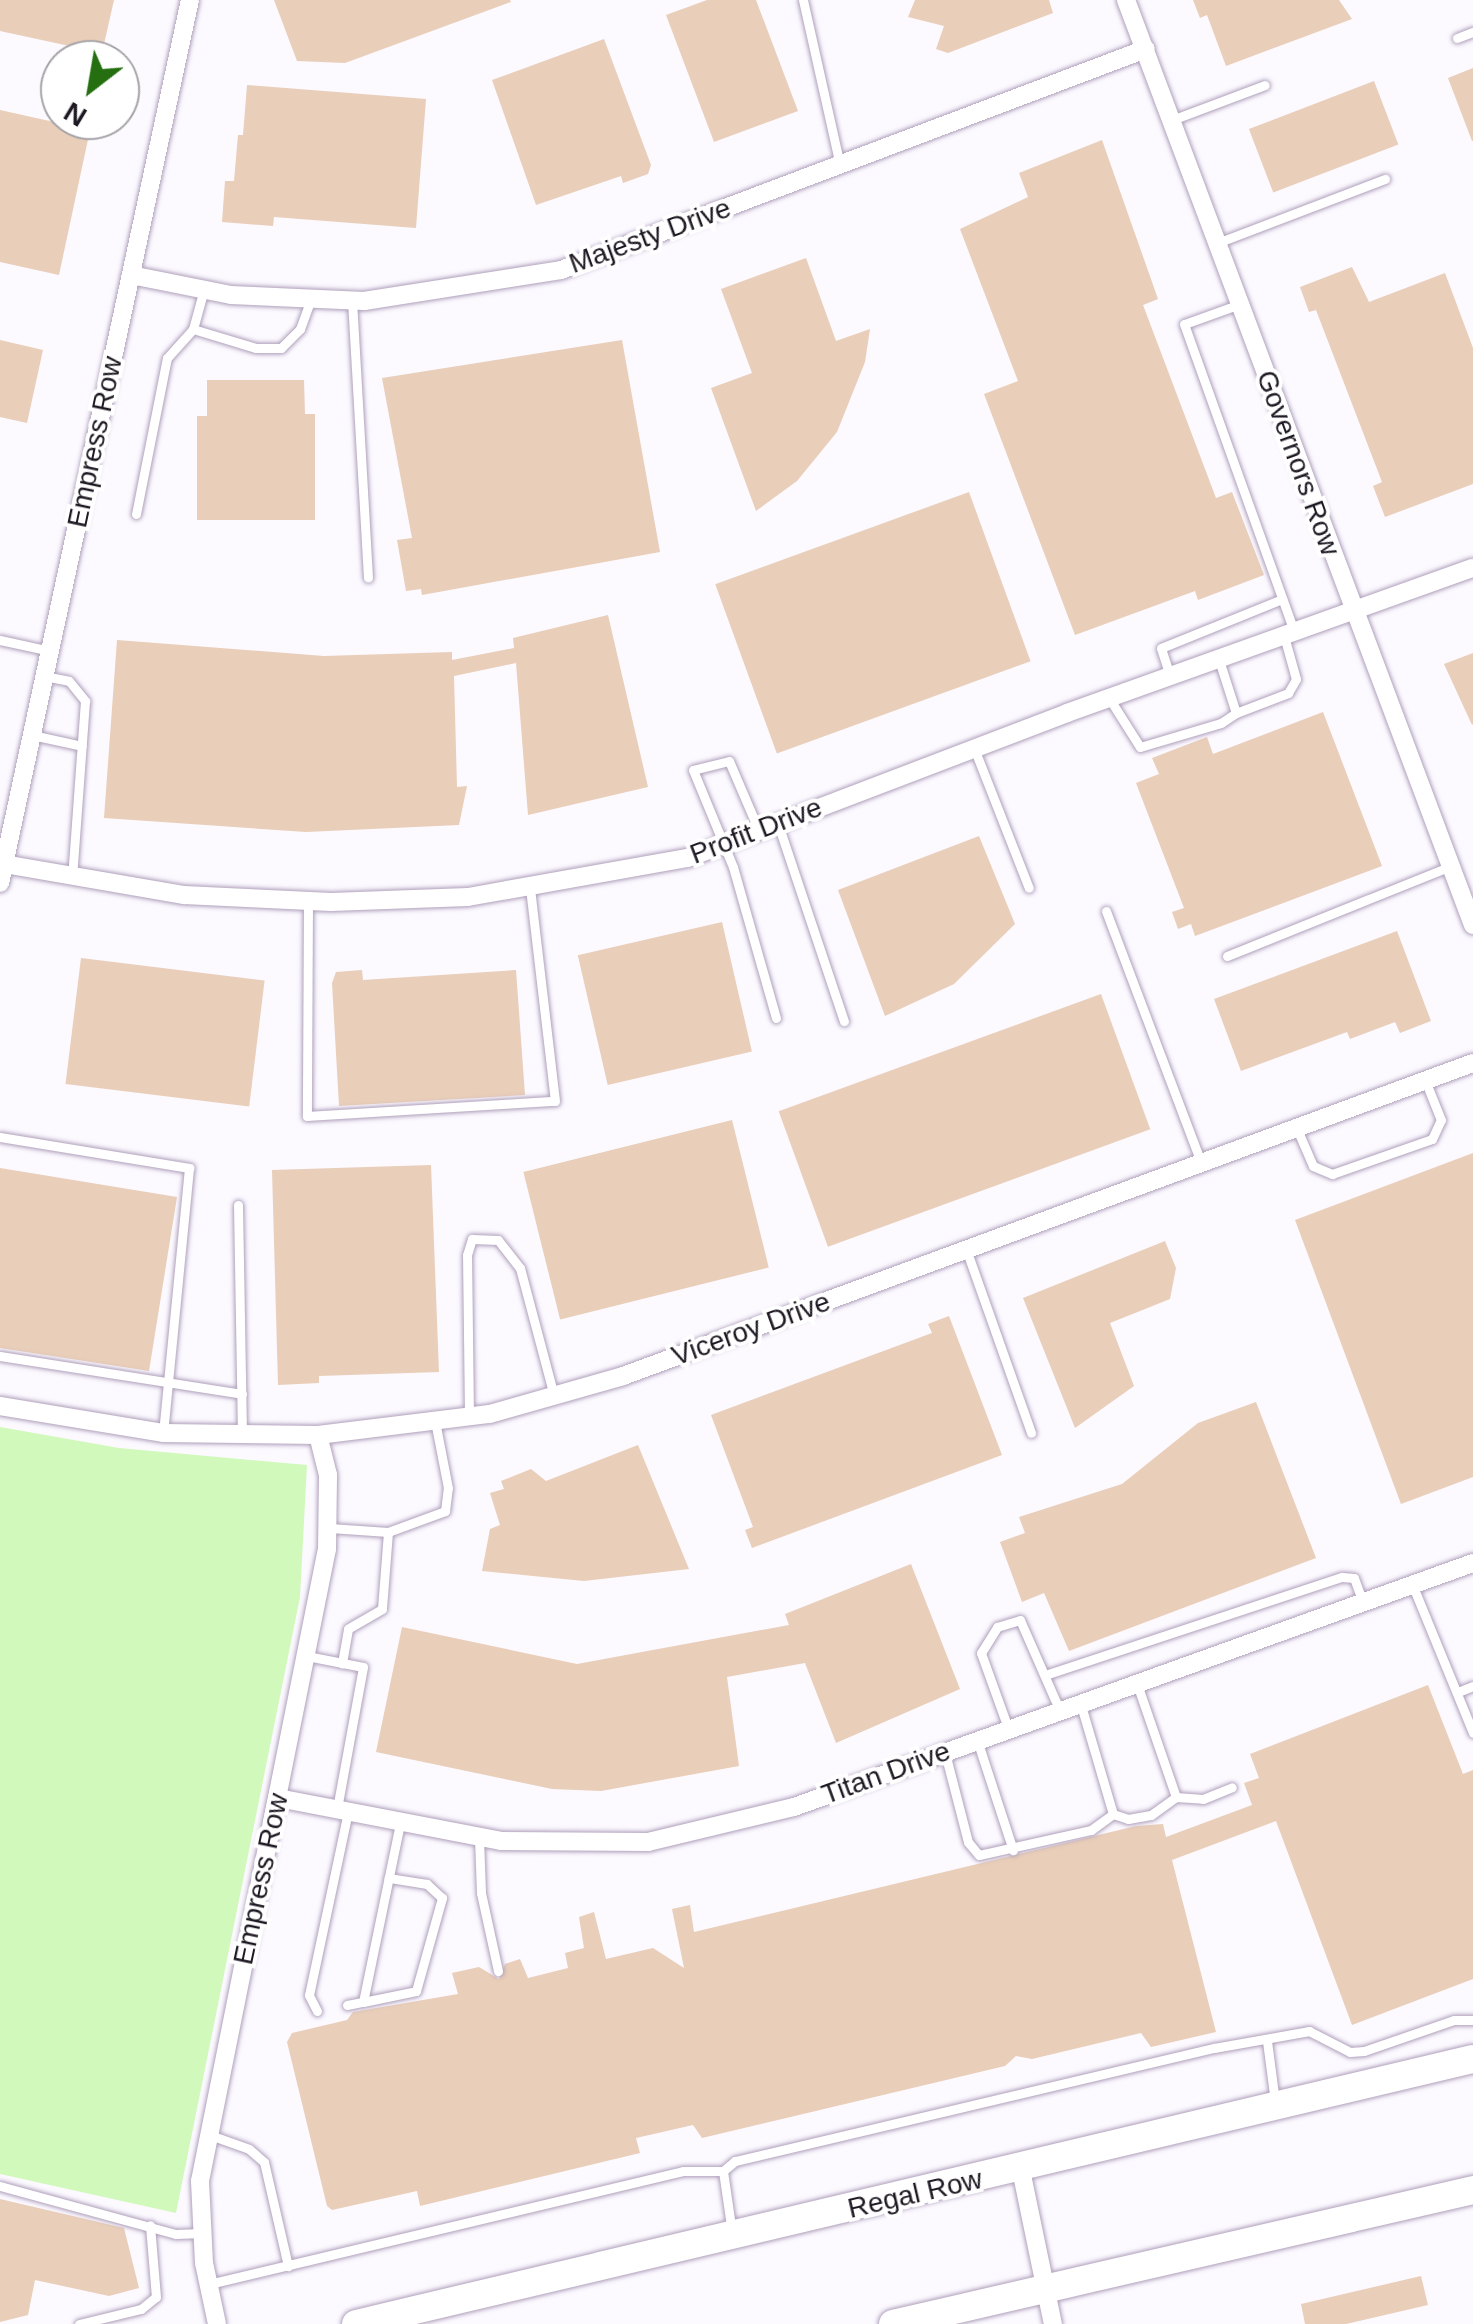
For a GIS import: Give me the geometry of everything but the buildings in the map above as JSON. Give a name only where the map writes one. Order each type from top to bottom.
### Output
[{"type":"main road","name":"Regal Row","points":[[356,2324],[1021,2170],[1473,2059]]},
{"type":"main road","points":[[893,2324],[980,2315],[1046,2291],[1473,2190]]},
{"type":"street","name":"Empress Row","points":[[1,870],[190,0]]},
{"type":"street","name":"Governors Row","points":[[1126,0],[1473,925]]},
{"type":"street","name":"Majesty Drive","points":[[130,274],[204,289],[352,300],[562,270],[1146,49]]},
{"type":"street","name":"Profit Drive","points":[[1,870],[72,876],[184,895],[308,902],[468,897],[688,858],[1109,698],[1473,568]]},
{"type":"street","name":"Viceroy Drive","points":[[0,1406],[163,1432],[242,1434],[318,1435],[469,1416],[554,1396],[1473,1063]]},
{"type":"street","name":"Empress Row","points":[[218,2324],[208,2284],[200,2181],[330,1528],[318,1435]]},
{"type":"street","name":"Titan Drive","points":[[278,1798],[479,1838],[570,1846],[648,1842],[794,1807],[1473,1563]]},
{"type":"street","points":[[1021,2170],[1052,2324]]},
{"type":"lane","points":[[802,0],[840,165]]},
{"type":"lane","points":[[1457,38],[1473,32]]},
{"type":"lane","points":[[1172,120],[1266,85]]},
{"type":"lane","points":[[1218,243],[1384,179]]},
{"type":"lane","points":[[136,514],[167,358],[194,329],[204,289]]},
{"type":"lane","points":[[194,329],[256,348],[281,348],[300,330],[312,298]]},
{"type":"lane","points":[[352,300],[368,578]]},
{"type":"lane","points":[[1109,698],[1140,747],[1288,693],[1296,679],[1282,599],[1184,324],[1240,304]]},
{"type":"lane","points":[[1170,676],[1160,648],[1282,599]]},
{"type":"lane","points":[[0,640],[50,651]]},
{"type":"lane","points":[[1218,658],[1236,714]]},
{"type":"lane","points":[[44,676],[78,687],[85,701],[72,876]]},
{"type":"lane","points":[[32,735],[82,746]]},
{"type":"lane","points":[[974,748],[1029,888]]},
{"type":"lane","points":[[760,831],[729,760],[692,770],[718,845],[733,867],[776,1018]]},
{"type":"lane","points":[[778,824],[844,1021]]},
{"type":"lane","points":[[1228,956],[1450,866]]},
{"type":"lane","points":[[308,902],[307,1116],[556,1100],[530,887]]},
{"type":"lane","points":[[1106,911],[1201,1162]]},
{"type":"lane","points":[[1296,1127],[1313,1166],[1332,1174],[1432,1140],[1441,1120],[1425,1080]]},
{"type":"lane","points":[[0,1136],[189,1168],[163,1432]]},
{"type":"lane","points":[[238,1205],[242,1434]]},
{"type":"lane","points":[[469,1416],[466,1255],[472,1240],[498,1240],[520,1268],[554,1396]]},
{"type":"lane","points":[[966,1249],[1031,1433]]},
{"type":"lane","points":[[0,1356],[168,1386],[242,1394]]},
{"type":"lane","points":[[330,1528],[388,1532],[445,1511],[448,1488],[434,1420]]},
{"type":"lane","points":[[342,1663],[348,1629],[382,1608],[388,1532]]},
{"type":"lane","points":[[1045,1674],[1342,1577],[1354,1578],[1362,1600]]},
{"type":"lane","points":[[1412,1584],[1473,1733]]},
{"type":"lane","points":[[1008,1728],[982,1643],[997,1627],[1020,1620],[1058,1710]]},
{"type":"lane","points":[[307,1656],[363,1667],[343,1810],[309,1995],[317,2010]]},
{"type":"lane","points":[[1136,1681],[1176,1796]]},
{"type":"lane","points":[[1458,1692],[1473,1686]]},
{"type":"lane","points":[[1080,1702],[1112,1814]]},
{"type":"lane","points":[[977,1740],[1013,1850]]},
{"type":"lane","points":[[945,1752],[973,1851],[1013,1850],[1092,1830],[1112,1814]]},
{"type":"lane","points":[[1112,1814],[1128,1819],[1150,1815],[1176,1796],[1204,1799],[1232,1787]]},
{"type":"lane","points":[[363,2002],[400,1824]]},
{"type":"lane","points":[[479,1838],[480,1893],[498,1971]]},
{"type":"lane","points":[[348,2005],[416,1991],[442,1898],[427,1884],[388,1878]]},
{"type":"lane","points":[[208,2284],[683,2171],[723,2171],[734,2161],[1309,2031],[1350,2052],[1364,2051],[1454,2020],[1473,2020]]},
{"type":"lane","points":[[1267,2041],[1276,2108]]},
{"type":"lane","points":[[208,2134],[249,2149],[264,2162],[288,2266]]},
{"type":"lane","points":[[723,2171],[732,2236]]},
{"type":"lane","points":[[0,2186],[176,2234],[202,2233]]},
{"type":"lane","points":[[79,2324],[141,2308],[156,2297],[150,2225]]},
{"type":"green space","points":[[0,1427],[119,1448],[307,1465],[300,1597],[176,2213],[0,2174]]}]
